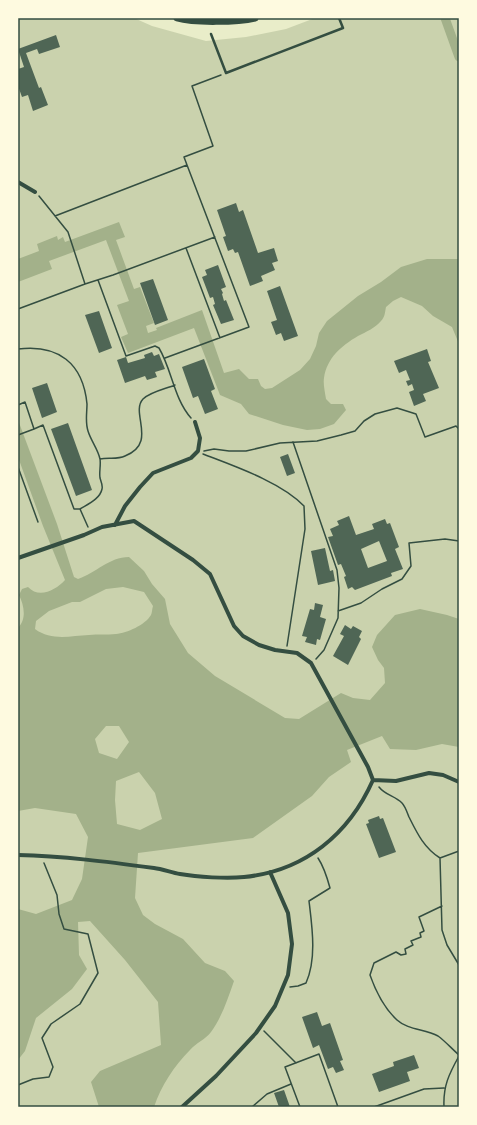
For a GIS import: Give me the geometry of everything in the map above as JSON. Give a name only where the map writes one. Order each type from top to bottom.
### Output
[{"type":"main road","points":[[177,18],[186,21],[247,20],[255,18]]},
{"type":"street","points":[[18,182],[35,192]]},
{"type":"street","points":[[115,525],[125,506],[153,473],[192,458],[198,452],[200,438],[194,422]]},
{"type":"street","points":[[18,558],[102,527],[134,521],[193,560],[210,574],[234,626],[243,636],[258,645],[297,654],[311,663],[324,684],[368,767],[373,780],[367,794],[351,818],[314,854],[270,872],[244,878],[182,874],[156,868],[71,858],[18,855]]},
{"type":"street","points":[[373,780],[396,781],[429,773],[443,775],[459,782]]},
{"type":"street","points":[[182,1107],[216,1076],[260,1027],[275,1006],[288,975],[292,944],[288,914],[270,872]]},
{"type":"lane","points":[[211,34],[226,73],[343,28],[340,18]]},
{"type":"path","points":[[166,358],[249,327],[184,157],[213,146],[192,86],[226,73]]},
{"type":"path","points":[[55,216],[187,166]]},
{"type":"path","points":[[35,192],[68,232],[85,284]]},
{"type":"path","points":[[18,309],[215,237]]},
{"type":"path","points":[[186,248],[220,338]]},
{"type":"path","points":[[98,279],[126,356],[155,346],[160,348],[166,358],[183,409],[194,422]]},
{"type":"path","points":[[18,349],[40,348],[54,352],[64,357],[77,370],[85,395],[87,429],[100,459],[100,476],[103,488],[100,495],[80,509],[74,509],[43,425],[18,435]]},
{"type":"path","points":[[100,459],[106,457],[124,457],[132,453],[139,444],[142,436],[139,409],[142,400],[150,395],[175,385]]},
{"type":"path","points":[[18,405],[25,402],[34,428]]},
{"type":"path","points":[[198,452],[214,449],[246,451],[280,443],[317,441],[341,436],[355,431],[364,420],[375,414],[397,408],[416,414],[425,437],[456,426],[459,429]]},
{"type":"path","points":[[293,442],[337,570],[339,588],[338,618],[324,650],[311,663]]},
{"type":"path","points":[[198,452],[252,473],[286,491],[304,506],[305,529],[286,652]]},
{"type":"path","points":[[18,467],[38,522]]},
{"type":"path","points":[[80,509],[91,532]]},
{"type":"path","points":[[338,611],[361,603],[382,589],[402,579],[411,566],[409,543],[445,539],[459,541]]},
{"type":"path","points":[[373,780],[383,792],[394,797],[402,804],[419,838],[433,853],[440,858]]},
{"type":"path","points":[[440,858],[459,851]]},
{"type":"path","points":[[283,987],[298,986],[306,983],[310,975],[313,937],[309,901],[330,888],[321,863],[314,854]]},
{"type":"path","points":[[18,1085],[32,1079],[49,1077],[53,1067],[42,1038],[51,1024],[80,1004],[98,973],[88,934],[64,929],[59,914],[57,895],[41,856]]},
{"type":"path","points":[[440,858],[442,930],[447,945],[459,965]]},
{"type":"path","points":[[442,906],[419,917],[424,931],[420,933],[421,937],[411,941],[413,945],[405,949],[406,954],[401,955],[396,952],[374,963],[370,975],[380,999],[398,1021],[410,1027],[423,1030],[437,1036],[459,1056],[450,1072],[444,1088],[444,1107]]},
{"type":"path","points":[[260,1027],[296,1063]]},
{"type":"path","points":[[300,1107],[285,1067],[319,1054],[338,1107]]},
{"type":"path","points":[[252,1107],[267,1094],[291,1084]]},
{"type":"path","points":[[374,1107],[424,1089],[444,1088]]},
{"type":"shaded area","points":[[18,18],[134,18],[152,26],[206,41],[246,37],[286,29],[315,18],[459,18],[459,1107],[18,1107]]},
{"type":"shaded area","points":[[119,222],[125,237],[116,240],[134,289],[140,287],[154,323],[146,326],[148,333],[157,330],[156,328],[202,310],[224,373],[239,369],[249,379],[258,379],[261,386],[265,389],[272,388],[300,370],[310,359],[316,346],[319,333],[327,321],[358,296],[381,282],[401,267],[427,259],[459,259],[459,344],[452,327],[433,316],[422,306],[401,297],[386,307],[385,314],[379,323],[341,348],[328,364],[324,380],[326,399],[331,404],[343,404],[346,410],[334,424],[320,429],[307,430],[283,425],[249,414],[241,404],[220,395],[194,328],[128,353],[121,337],[128,334],[117,305],[129,301],[106,240],[49,261],[52,269],[18,282],[18,259],[39,251],[37,244],[57,236],[58,240],[63,237],[65,242]]},
{"type":"shaded area","points":[[18,420],[57,524],[74,577],[78,579],[109,562],[129,557],[144,571],[152,584],[165,599],[170,624],[188,653],[215,676],[285,718],[299,719],[341,693],[353,698],[370,700],[385,683],[384,668],[378,660],[372,647],[377,635],[395,615],[420,609],[459,619],[459,747],[442,744],[416,750],[390,749],[382,736],[347,750],[351,762],[329,777],[312,796],[253,838],[138,853],[135,898],[143,915],[155,924],[183,939],[205,963],[225,971],[234,981],[215,1026],[204,1039],[190,1050],[173,1070],[160,1091],[154,1107],[99,1107],[91,1082],[100,1071],[161,1045],[158,1002],[125,960],[90,921],[78,922],[79,955],[87,969],[72,989],[36,1018],[25,1051],[18,1060],[18,909],[36,914],[72,900],[82,879],[88,837],[76,814],[35,808],[18,811],[18,628],[24,616],[19,595],[22,589],[28,587],[32,591],[42,593],[47,592],[57,587],[65,580],[43,526],[18,457]],"holes":[[[123,587],[144,592],[153,606],[148,619],[135,628],[116,634],[68,637],[48,635],[35,629],[36,621],[49,611],[72,602],[80,602],[106,589]],[[106,726],[119,726],[129,742],[117,759],[99,753],[95,739]],[[139,772],[155,793],[162,819],[140,830],[117,824],[115,800],[116,781]]]},
{"type":"building","points":[[56,35],[60,47],[39,54],[37,49],[26,53],[39,88],[41,87],[48,105],[33,111],[28,95],[22,97],[18,86],[18,69],[24,67],[18,49]]},
{"type":"building","points":[[236,203],[239,212],[243,210],[258,253],[274,248],[278,261],[272,263],[275,270],[261,276],[263,281],[250,286],[238,252],[235,253],[233,249],[228,251],[223,237],[226,236],[217,210]]},
{"type":"building","points":[[218,265],[226,287],[221,289],[224,301],[226,300],[234,320],[221,324],[213,305],[215,304],[213,297],[210,298],[202,277],[207,275],[205,270]]},
{"type":"building","points":[[153,279],[168,320],[155,325],[140,283]]},
{"type":"building","points":[[280,286],[298,336],[284,341],[281,333],[276,335],[271,322],[277,320],[267,291]]},
{"type":"building","points":[[99,311],[112,348],[99,353],[85,315]]},
{"type":"building","points":[[427,349],[431,361],[428,362],[439,388],[423,394],[426,401],[414,406],[409,392],[414,390],[412,384],[408,386],[406,381],[410,380],[406,370],[399,373],[394,361]]},
{"type":"building","points":[[152,352],[154,356],[159,354],[165,369],[155,372],[157,377],[147,380],[145,376],[125,383],[117,360],[126,357],[128,363],[145,358],[144,355]]},
{"type":"building","points":[[204,359],[215,389],[211,391],[218,409],[205,414],[198,396],[193,398],[182,367]]},
{"type":"building","points":[[47,383],[57,412],[42,418],[32,388]]},
{"type":"building","points":[[68,423],[92,490],[76,496],[51,429]]},
{"type":"building","points":[[288,454],[295,473],[287,476],[280,457]]},
{"type":"building","points":[[349,516],[356,535],[374,529],[372,524],[385,519],[387,524],[390,523],[399,547],[395,549],[403,569],[391,573],[392,576],[355,590],[352,587],[348,589],[344,577],[346,576],[341,564],[338,565],[328,537],[333,536],[330,529],[339,525],[337,521]],"holes":[[[379,541],[387,561],[368,568],[361,549]]]},
{"type":"building","points":[[325,548],[330,571],[333,570],[335,581],[318,585],[311,551]]},
{"type":"building","points":[[315,603],[323,605],[320,617],[326,619],[320,640],[317,639],[316,645],[305,642],[307,637],[302,636],[310,609],[314,610]]},
{"type":"building","points":[[345,625],[351,629],[353,626],[362,631],[359,637],[361,639],[348,665],[333,656],[344,636],[340,634]]},
{"type":"building","points":[[379,816],[380,819],[383,818],[396,852],[379,858],[366,824],[369,823],[368,820]]},
{"type":"building","points":[[317,1012],[322,1026],[330,1023],[343,1060],[340,1061],[344,1070],[336,1073],[333,1067],[328,1069],[319,1045],[313,1048],[302,1017]]},
{"type":"building","points":[[414,1055],[419,1068],[407,1072],[410,1081],[379,1092],[372,1074],[394,1066],[393,1062]]},
{"type":"building","points":[[284,1090],[290,1107],[279,1107],[274,1093]]},
{"type":"waterway","points":[[445,18],[459,57]]}]
